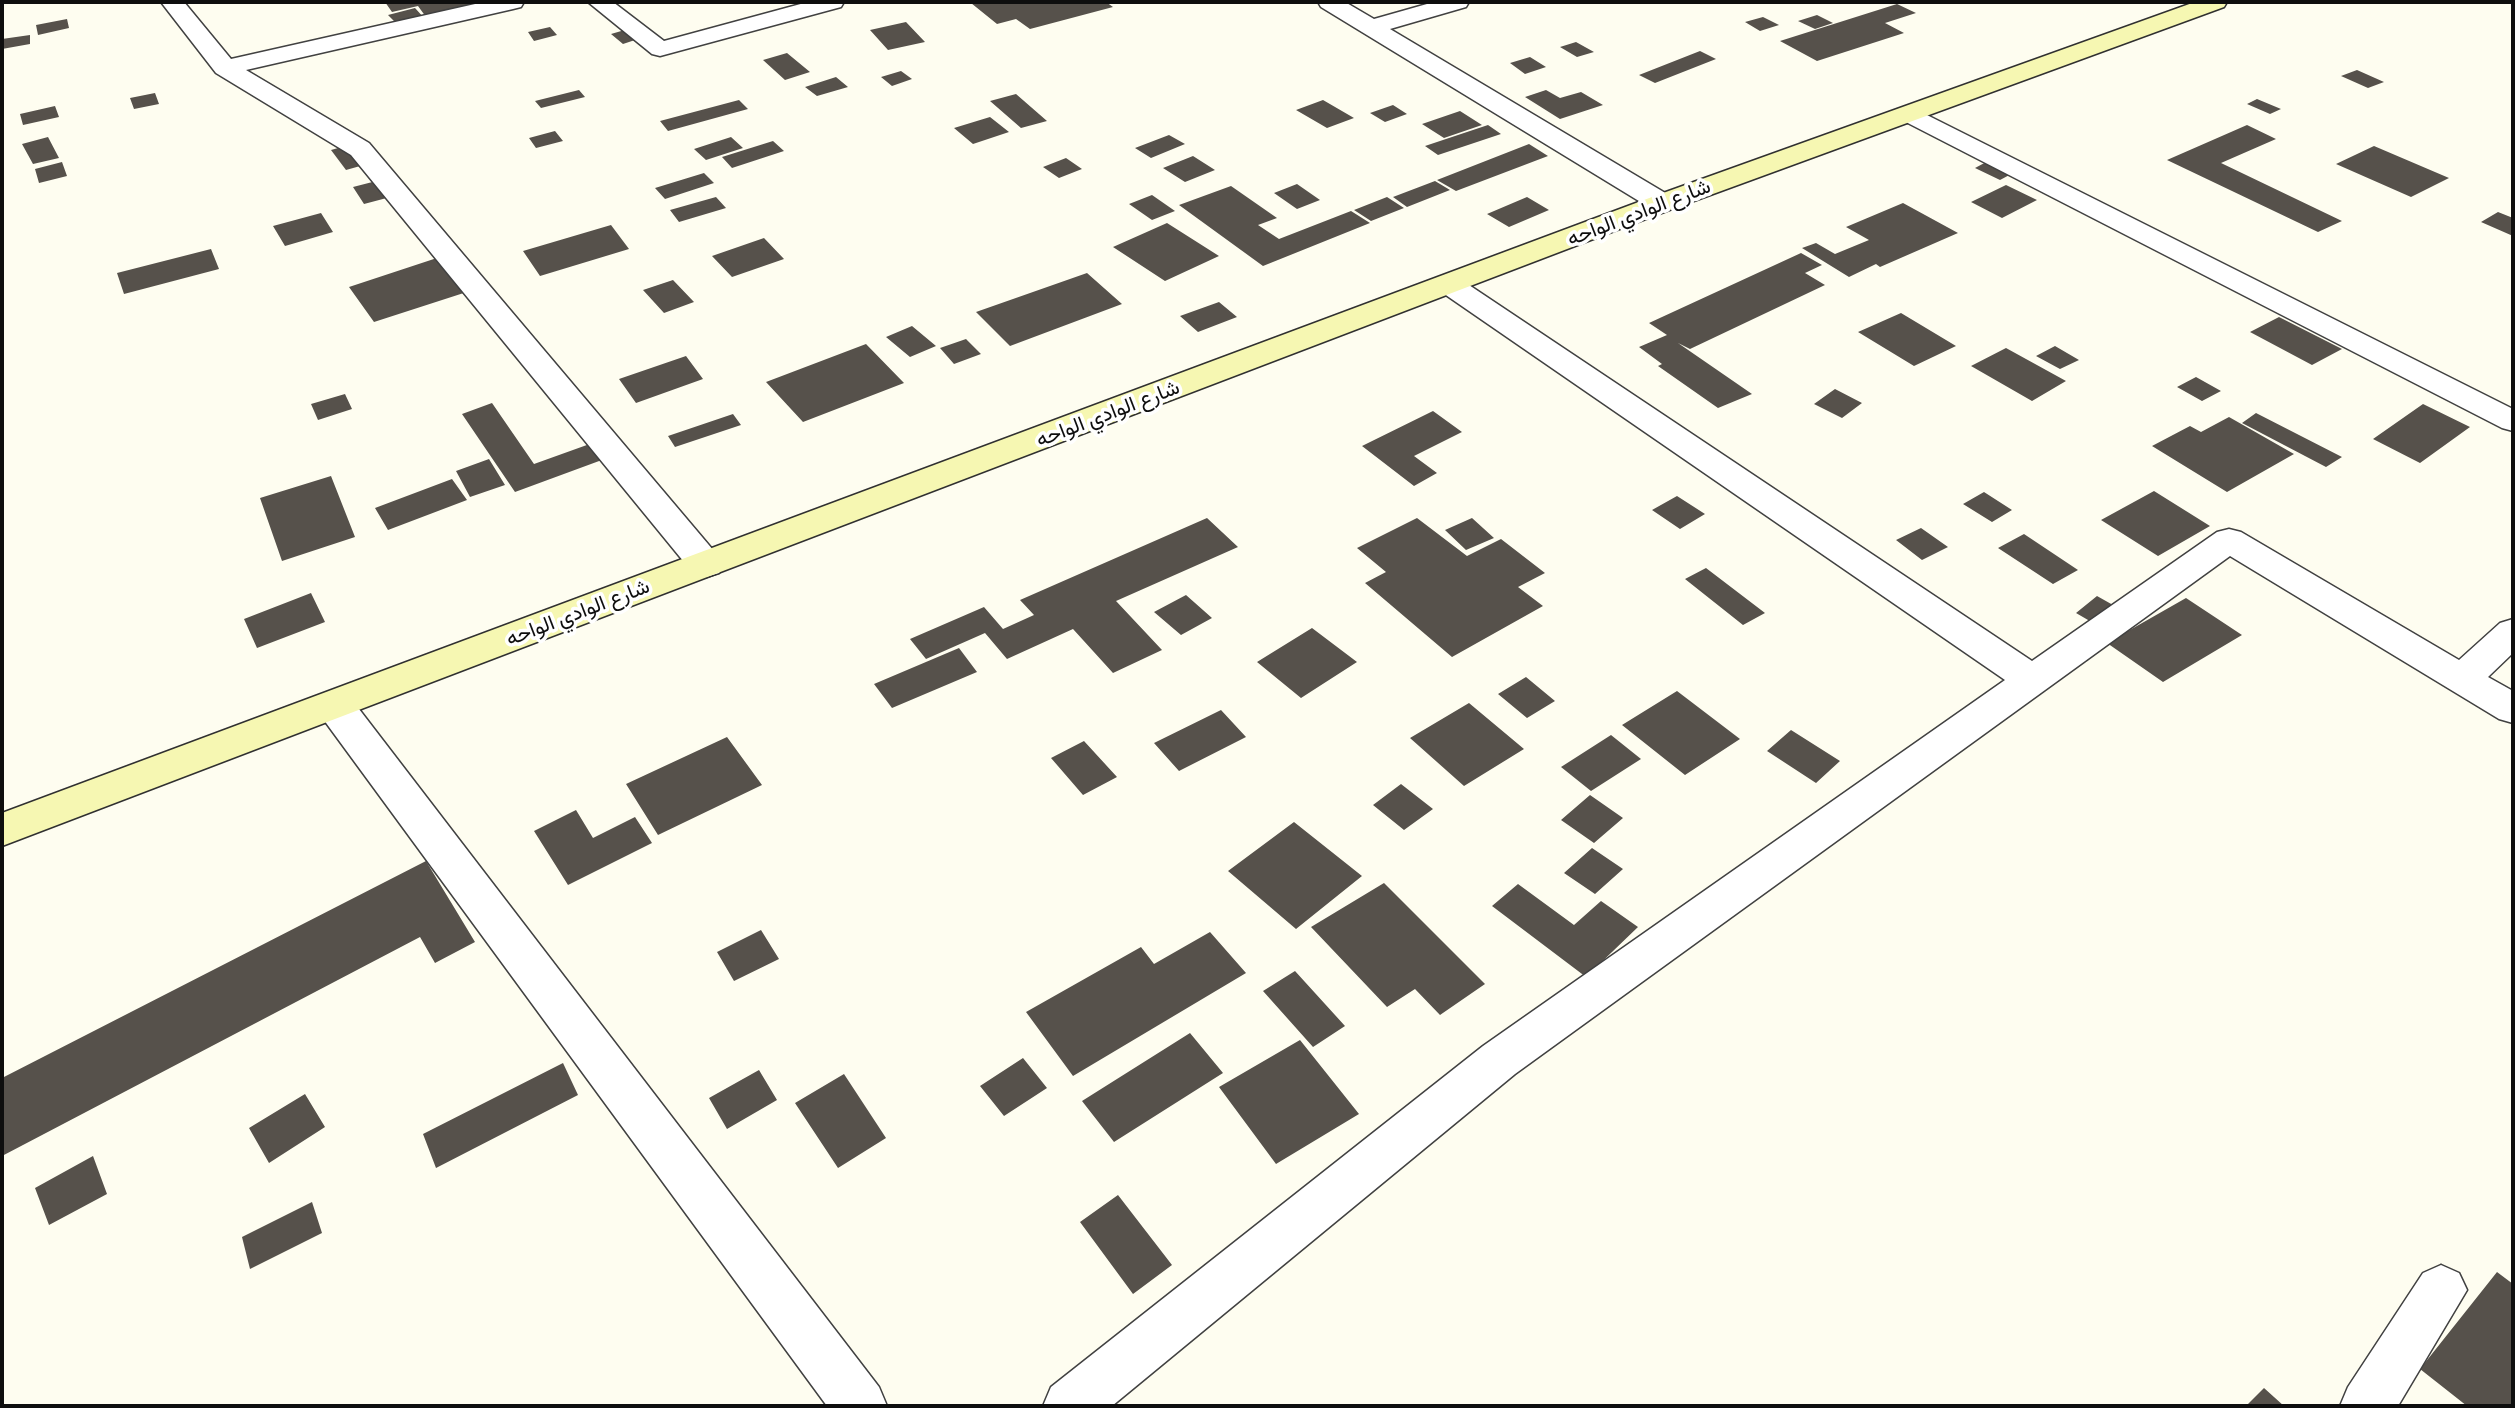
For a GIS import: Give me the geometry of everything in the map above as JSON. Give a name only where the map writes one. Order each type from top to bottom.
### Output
[{"type":"main road","name":"شارع الوادي الواحه","points":[[2,830],[1450,285],[1661,203],[2217,2]]},
{"type":"street","points":[[172,2],[225,68],[360,149],[706,565]]},
{"type":"street","points":[[225,68],[513,2]]},
{"type":"street","points":[[599,2],[660,49],[832,2]]},
{"type":"street","points":[[1329,2],[1661,203]]},
{"type":"street","points":[[1371,27],[1458,2]]},
{"type":"street","points":[[1909,114],[2513,421]]},
{"type":"street","points":[[1450,285],[2032,680]]},
{"type":"street","points":[[1070,1406],[1499,1059],[2229,540],[2513,709]]},
{"type":"street","points":[[2462,679],[2513,632]]},
{"type":"street","points":[[335,706],[860,1406]]},
{"type":"street","points":[[2372,1404],[2441,1290]]},
{"type":"building","points":[[385,2],[482,4],[426,17],[418,6],[392,12]]},
{"type":"building","points":[[1106,2],[1113,7],[1030,29],[1016,19],[997,24],[971,3]]},
{"type":"building","points":[[1897,4],[1916,13],[1885,23],[1904,33],[1817,61],[1780,41]]},
{"type":"building","points":[[415,8],[425,19],[399,26],[388,15]]},
{"type":"building","points":[[1817,15],[1833,23],[1815,29],[1798,21]]},
{"type":"building","points":[[1763,17],[1779,25],[1760,31],[1745,22]]},
{"type":"building","points":[[67,19],[69,28],[38,35],[36,25]]},
{"type":"building","points":[[906,22],[925,42],[888,50],[870,30]]},
{"type":"building","points":[[550,27],[557,35],[534,41],[528,32]]},
{"type":"building","points":[[635,27],[647,36],[623,44],[611,34]]},
{"type":"building","points":[[30,35],[30,44],[2,49],[2,39]]},
{"type":"building","points":[[1576,42],[1594,52],[1577,57],[1560,47]]},
{"type":"building","points":[[1700,51],[1716,59],[1655,83],[1639,75]]},
{"type":"building","points":[[787,53],[810,72],[785,80],[763,60]]},
{"type":"building","points":[[1530,57],[1546,67],[1525,74],[1510,63]]},
{"type":"building","points":[[2357,70],[2384,82],[2368,88],[2341,76]]},
{"type":"building","points":[[901,71],[912,79],[892,86],[881,77]]},
{"type":"building","points":[[836,77],[848,87],[817,96],[805,87]]},
{"type":"building","points":[[579,90],[585,97],[541,108],[535,101]]},
{"type":"building","points":[[1546,90],[1560,98],[1581,92],[1603,105],[1560,119],[1525,97]]},
{"type":"building","points":[[155,93],[159,104],[134,109],[130,98]]},
{"type":"building","points":[[1016,94],[1047,121],[1021,128],[990,101]]},
{"type":"building","points":[[2257,99],[2281,109],[2270,114],[2247,104]]},
{"type":"building","points":[[739,100],[748,109],[668,131],[660,121]]},
{"type":"building","points":[[1323,100],[1354,118],[1327,128],[1296,110]]},
{"type":"building","points":[[1393,105],[1407,114],[1385,122],[1370,113]]},
{"type":"building","points":[[55,106],[59,117],[23,125],[20,114]]},
{"type":"building","points":[[1460,111],[1482,125],[1444,138],[1422,124]]},
{"type":"building","points":[[990,117],[1009,132],[973,144],[954,128]]},
{"type":"building","points":[[1488,125],[1501,134],[1438,155],[1425,146]]},
{"type":"building","points":[[2247,125],[2276,139],[2221,163],[2342,221],[2318,232],[2167,160]]},
{"type":"building","points":[[555,131],[563,141],[536,148],[529,138]]},
{"type":"building","points":[[1169,135],[1185,144],[1151,158],[1135,148]]},
{"type":"building","points":[[48,137],[59,158],[33,164],[22,144]]},
{"type":"building","points":[[731,137],[743,148],[706,160],[694,149]]},
{"type":"building","points":[[363,141],[378,161],[346,170],[331,150]]},
{"type":"building","points":[[773,141],[784,151],[732,168],[722,157]]},
{"type":"building","points":[[1529,144],[1548,156],[1456,191],[1437,180]]},
{"type":"building","points":[[2374,146],[2449,178],[2411,197],[2336,164]]},
{"type":"building","points":[[1193,156],[1215,170],[1185,182],[1163,168]]},
{"type":"building","points":[[1066,158],[1082,169],[1059,178],[1043,167]]},
{"type":"building","points":[[1990,160],[2015,172],[2000,180],[1975,168]]},
{"type":"building","points":[[62,162],[67,176],[39,183],[35,169]]},
{"type":"building","points":[[704,173],[714,183],[665,199],[655,188]]},
{"type":"building","points":[[388,178],[398,195],[364,204],[353,187]]},
{"type":"building","points":[[1435,181],[1450,190],[1407,207],[1393,197]]},
{"type":"building","points":[[1297,184],[1320,200],[1297,209],[1274,193]]},
{"type":"building","points":[[2006,185],[2037,200],[2002,218],[1971,202]]},
{"type":"building","points":[[1231,186],[1277,218],[1258,225],[1279,239],[1351,211],[1370,223],[1263,266],[1179,205]]},
{"type":"building","points":[[1152,195],[1175,211],[1152,220],[1129,204]]},
{"type":"building","points":[[716,197],[726,208],[679,222],[670,210]]},
{"type":"building","points":[[1387,197],[1404,208],[1371,221],[1354,210]]},
{"type":"building","points":[[1527,197],[1549,210],[1509,227],[1487,214]]},
{"type":"building","points":[[1903,203],[1958,233],[1880,267],[1876,264],[1849,277],[1802,248],[1816,243],[1835,254],[1869,240],[1846,227]]},
{"type":"building","points":[[2498,212],[2513,218],[2513,236],[2481,222]]},
{"type":"building","points":[[321,213],[333,232],[285,246],[273,226]]},
{"type":"building","points":[[1167,223],[1219,256],[1165,281],[1113,247]]},
{"type":"building","points":[[611,225],[629,249],[540,276],[523,251]]},
{"type":"building","points":[[764,238],[784,259],[732,277],[712,256]]},
{"type":"building","points":[[211,249],[219,269],[124,294],[117,273]]},
{"type":"building","points":[[1801,253],[1822,265],[1805,273],[1825,285],[1690,349],[1678,343],[1752,394],[1718,408],[1658,366],[1662,364],[1639,347],[1667,335],[1649,323]]},
{"type":"building","points":[[446,255],[473,290],[374,322],[349,287]]},
{"type":"building","points":[[1087,273],[1122,304],[1010,346],[976,312]]},
{"type":"building","points":[[673,280],[694,302],[664,313],[643,290]]},
{"type":"building","points":[[1219,302],[1237,317],[1198,332],[1180,316]]},
{"type":"building","points":[[1901,313],[1956,346],[1914,366],[1858,332]]},
{"type":"building","points":[[2279,317],[2342,349],[2312,365],[2250,332]]},
{"type":"building","points":[[912,326],[936,346],[910,357],[886,337]]},
{"type":"building","points":[[966,339],[981,354],[954,364],[940,348]]},
{"type":"building","points":[[866,344],[904,383],[803,422],[766,382]]},
{"type":"building","points":[[2055,346],[2079,360],[2060,369],[2036,356]]},
{"type":"building","points":[[2006,348],[2066,381],[2032,401],[1971,366]]},
{"type":"building","points":[[686,356],[703,379],[636,403],[619,379]]},
{"type":"building","points":[[2196,377],[2221,391],[2202,401],[2177,387]]},
{"type":"building","points":[[1835,389],[1862,403],[1842,418],[1814,404]]},
{"type":"building","points":[[345,394],[352,409],[318,420],[311,404]]},
{"type":"building","points":[[492,403],[534,464],[598,441],[610,457],[515,492],[462,414]]},
{"type":"building","points":[[2423,404],[2470,427],[2420,463],[2373,439]]},
{"type":"building","points":[[1433,411],[1462,432],[1414,456],[1437,473],[1414,486],[1362,446]]},
{"type":"building","points":[[2256,413],[2342,457],[2326,467],[2242,423]]},
{"type":"building","points":[[733,414],[741,425],[675,447],[668,436]]},
{"type":"building","points":[[2229,417],[2294,454],[2227,492],[2152,446],[2190,426],[2201,432]]},
{"type":"building","points":[[489,459],[505,485],[470,497],[456,471]]},
{"type":"building","points":[[331,476],[355,537],[282,561],[260,498]]},
{"type":"building","points":[[452,479],[467,500],[388,530],[375,508]]},
{"type":"building","points":[[2154,491],[2210,526],[2158,556],[2101,520]]},
{"type":"building","points":[[1984,492],[2012,510],[1992,522],[1963,504]]},
{"type":"building","points":[[1677,496],[1705,514],[1680,529],[1652,510]]},
{"type":"building","points":[[1207,518],[1238,547],[1116,601],[1162,650],[1113,673],[1073,629],[1007,659],[985,633],[926,659],[910,639],[984,607],[1003,629],[1034,615],[1020,600]]},
{"type":"building","points":[[1417,518],[1467,556],[1501,539],[1545,573],[1518,587],[1543,606],[1452,657],[1365,583],[1386,572],[1357,548]]},
{"type":"building","points":[[1472,518],[1494,538],[1466,550],[1445,530]]},
{"type":"building","points":[[1921,528],[1948,547],[1922,560],[1896,540]]},
{"type":"building","points":[[2024,534],[2078,570],[2053,584],[1998,548]]},
{"type":"building","points":[[1706,568],[1765,613],[1743,625],[1685,579]]},
{"type":"building","points":[[311,593],[325,622],[257,648],[244,619]]},
{"type":"building","points":[[1186,595],[1212,618],[1181,635],[1154,612]]},
{"type":"building","points":[[2097,596],[2129,614],[2107,631],[2076,613]]},
{"type":"building","points":[[2186,598],[2242,635],[2163,682],[2107,643]]},
{"type":"building","points":[[1312,628],[1357,662],[1301,698],[1257,662]]},
{"type":"building","points":[[959,648],[977,672],[892,708],[874,684]]},
{"type":"building","points":[[1526,677],[1555,701],[1527,718],[1498,694]]},
{"type":"building","points":[[1677,691],[1740,739],[1685,775],[1622,725]]},
{"type":"building","points":[[1469,703],[1524,749],[1464,786],[1410,738]]},
{"type":"building","points":[[1221,710],[1246,737],[1179,771],[1154,743]]},
{"type":"building","points":[[1791,730],[1840,761],[1816,783],[1767,751]]},
{"type":"building","points":[[1611,735],[1641,759],[1591,791],[1561,767]]},
{"type":"building","points":[[727,737],[762,785],[658,835],[626,784]]},
{"type":"building","points":[[1084,741],[1117,777],[1083,795],[1051,758]]},
{"type":"building","points":[[1401,784],[1433,809],[1404,830],[1373,805]]},
{"type":"building","points":[[1590,795],[1623,818],[1594,843],[1561,820]]},
{"type":"building","points":[[576,810],[593,838],[635,817],[652,843],[568,885],[534,831]]},
{"type":"building","points":[[1294,822],[1362,876],[1296,929],[1228,871]]},
{"type":"building","points":[[1592,848],[1623,869],[1595,894],[1564,873]]},
{"type":"building","points":[[426,861],[475,942],[435,963],[420,937],[2,1156],[2,1078]]},
{"type":"building","points":[[1384,883],[1485,984],[1440,1015],[1415,989],[1387,1007],[1311,927]]},
{"type":"building","points":[[1518,884],[1574,925],[1601,901],[1638,927],[1586,977],[1492,906]]},
{"type":"building","points":[[761,930],[779,959],[734,981],[717,952]]},
{"type":"building","points":[[1210,932],[1246,973],[1073,1076],[1026,1012],[1141,947],[1154,964]]},
{"type":"building","points":[[1295,971],[1345,1026],[1313,1047],[1263,991]]},
{"type":"building","points":[[1190,1033],[1223,1073],[1114,1142],[1082,1101]]},
{"type":"building","points":[[1300,1040],[1359,1114],[1276,1164],[1219,1087]]},
{"type":"building","points":[[1023,1058],[1047,1088],[1004,1116],[980,1086]]},
{"type":"building","points":[[563,1063],[578,1095],[436,1168],[423,1134]]},
{"type":"building","points":[[759,1070],[777,1100],[727,1129],[709,1098]]},
{"type":"building","points":[[844,1074],[886,1138],[838,1168],[795,1103]]},
{"type":"building","points":[[305,1094],[325,1127],[269,1163],[249,1128]]},
{"type":"building","points":[[93,1156],[107,1194],[49,1225],[35,1188]]},
{"type":"building","points":[[1118,1195],[1172,1265],[1133,1294],[1080,1222]]},
{"type":"building","points":[[312,1202],[322,1233],[250,1269],[242,1237]]},
{"type":"building","points":[[2497,1272],[2513,1284],[2513,1406],[2467,1406],[2420,1369]]},
{"type":"building","points":[[2264,1388],[2284,1406],[2246,1406]]}]
